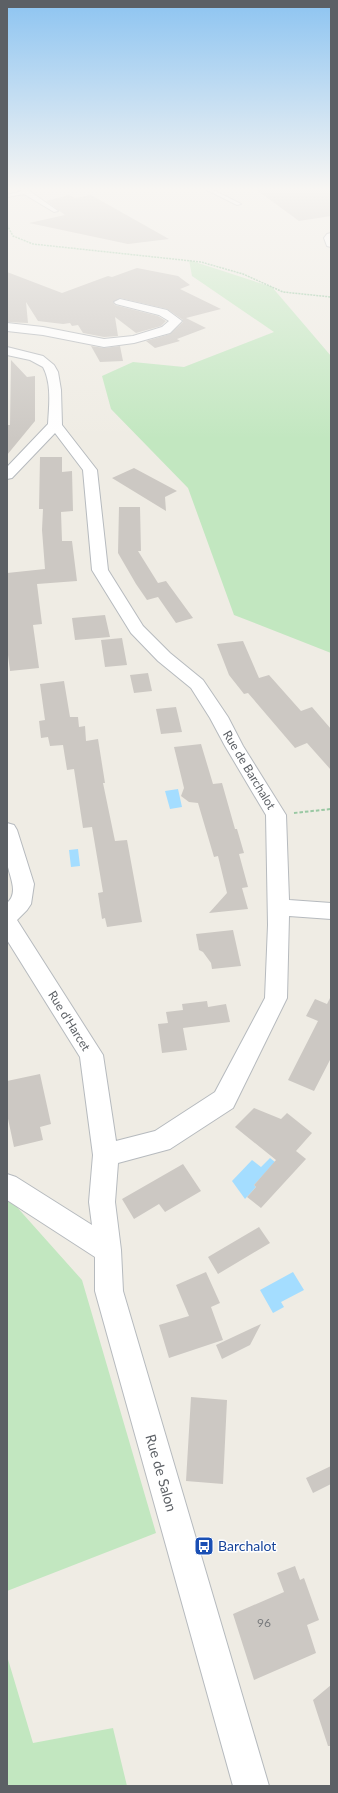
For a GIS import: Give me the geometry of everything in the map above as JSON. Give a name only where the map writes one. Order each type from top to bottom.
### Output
[{"type":"street","points":[[7,327],[43,331],[104,343],[134,339],[166,330],[176,321],[163,312],[120,302]]},
{"type":"street","points":[[7,351],[44,361],[50,366],[54,374],[55,425],[7,475]]},
{"type":"street","name":"Rue de Barchalot","points":[[55,425],[90,470],[100,570],[137,629],[164,657],[197,684],[219,717],[234,746],[276,815],[278,907],[276,998],[224,1100],[162,1141],[106,1155]]},
{"type":"street","points":[[7,830],[24,884],[20,904],[7,916]]},
{"type":"street","points":[[278,907],[331,911]]},
{"type":"street","name":"Rue d'Harcet","points":[[7,922],[91,1055],[106,1155]]},
{"type":"street","name":"Rue de Salon","points":[[106,1155],[102,1202],[108,1250],[109,1291],[251,1786]]},
{"type":"street","points":[[7,1186],[108,1250]]},
{"type":"path","points":[[235,272],[283,292],[331,297]]},
{"type":"path","points":[[276,815],[323,811],[331,808]]},
{"type":"green space","points":[[191,272],[225,272],[272,287],[331,356],[331,653],[234,615],[188,488],[111,409],[102,376],[133,362],[184,367],[274,332],[192,276]]},
{"type":"green space","points":[[7,1196],[82,1280],[156,1533],[7,1591]]},
{"type":"green space","points":[[7,1656],[33,1743],[113,1728],[127,1786],[7,1786]]},
{"type":"water","points":[[178,789],[182,807],[170,809],[165,791]]},
{"type":"water","points":[[78,849],[80,866],[71,867],[69,850]]},
{"type":"water","points":[[270,1158],[275,1162],[254,1185],[256,1187],[245,1199],[232,1181],[252,1160],[261,1167]]},
{"type":"water","points":[[293,1272],[304,1290],[281,1302],[284,1307],[273,1313],[260,1290]]},
{"type":"building","points":[[7,272],[62,293],[108,276],[112,277],[127,272],[156,272],[178,276],[190,285],[180,289],[221,309],[186,318],[206,328],[177,339],[180,341],[155,348],[146,341],[170,334],[183,322],[183,320],[167,309],[120,298],[113,302],[115,305],[158,316],[166,321],[161,326],[136,333],[115,317],[118,336],[104,337],[83,333],[78,325],[72,326],[70,323],[63,324],[38,321],[26,302],[28,323],[7,322]]},
{"type":"building","points":[[91,346],[104,348],[120,346],[123,361],[100,362]]},
{"type":"building","points":[[11,360],[27,377],[35,376],[35,421],[7,455],[7,425],[10,425]]},
{"type":"building","points":[[40,457],[62,457],[62,472],[72,471],[73,511],[61,512],[62,541],[72,541],[77,581],[37,584],[42,624],[33,625],[39,668],[10,671],[7,647],[7,573],[45,569],[42,530],[43,509],[39,509]]},
{"type":"building","points":[[134,468],[177,491],[165,497],[166,511],[112,478]]},
{"type":"building","points":[[119,507],[140,507],[141,551],[138,551],[158,583],[166,581],[193,618],[176,623],[158,597],[147,600],[136,584],[118,553]]},
{"type":"building","points":[[105,615],[110,637],[75,640],[72,618]]},
{"type":"building","points":[[122,638],[127,665],[105,667],[101,640]]},
{"type":"building","points":[[243,641],[259,678],[269,675],[301,711],[312,707],[331,729],[331,770],[307,743],[295,748],[248,693],[244,694],[229,675],[217,644]]},
{"type":"building","points":[[148,673],[152,691],[134,693],[130,675]]},
{"type":"building","points":[[64,681],[70,717],[78,717],[79,727],[85,726],[86,741],[98,739],[105,783],[103,783],[115,841],[127,840],[142,922],[107,927],[105,918],[102,919],[98,893],[103,892],[92,827],[83,828],[74,769],[67,770],[63,745],[50,746],[48,737],[41,738],[39,721],[45,720],[40,684]]},
{"type":"building","points":[[176,707],[182,732],[161,734],[156,709]]},
{"type":"building","points":[[201,744],[213,784],[222,783],[235,829],[237,829],[244,853],[239,854],[248,887],[242,888],[248,909],[209,913],[227,893],[218,856],[214,857],[198,803],[189,802],[181,796],[184,788],[174,747]]},
{"type":"building","points":[[233,930],[241,966],[212,969],[211,963],[203,952],[199,950],[196,934]]},
{"type":"building","points":[[331,996],[331,1058],[314,1091],[288,1080],[318,1021],[306,1016],[315,999],[327,1004]]},
{"type":"building","points":[[207,1001],[208,1007],[226,1004],[230,1022],[183,1028],[187,1050],[162,1053],[158,1024],[168,1023],[166,1012],[183,1010],[182,1004]]},
{"type":"building","points":[[40,1074],[51,1124],[40,1127],[43,1140],[14,1147],[7,1114],[7,1081]]},
{"type":"building","points":[[254,1108],[281,1119],[287,1113],[312,1133],[296,1151],[306,1159],[261,1208],[247,1197],[256,1187],[254,1185],[276,1160],[235,1127]]},
{"type":"building","points":[[183,1164],[201,1191],[165,1212],[159,1204],[134,1219],[122,1199]]},
{"type":"building","points":[[259,1227],[270,1243],[218,1274],[208,1257]]},
{"type":"building","points":[[206,1272],[220,1303],[211,1307],[223,1340],[169,1358],[159,1325],[189,1316],[176,1285]]},
{"type":"building","points":[[261,1324],[250,1345],[222,1359],[216,1345]]},
{"type":"building","points":[[191,1397],[227,1400],[223,1484],[186,1481]]},
{"type":"building","points":[[331,1466],[331,1484],[313,1493],[306,1478]]},
{"type":"building","points":[[295,1566],[300,1580],[304,1578],[319,1620],[307,1625],[316,1653],[254,1680],[233,1614],[284,1592],[277,1573]]},
{"type":"building","points":[[331,1685],[331,1746],[328,1746],[313,1700]]},
{"type":"place","name":"Barchalot","points":[[204,1546]]}]
